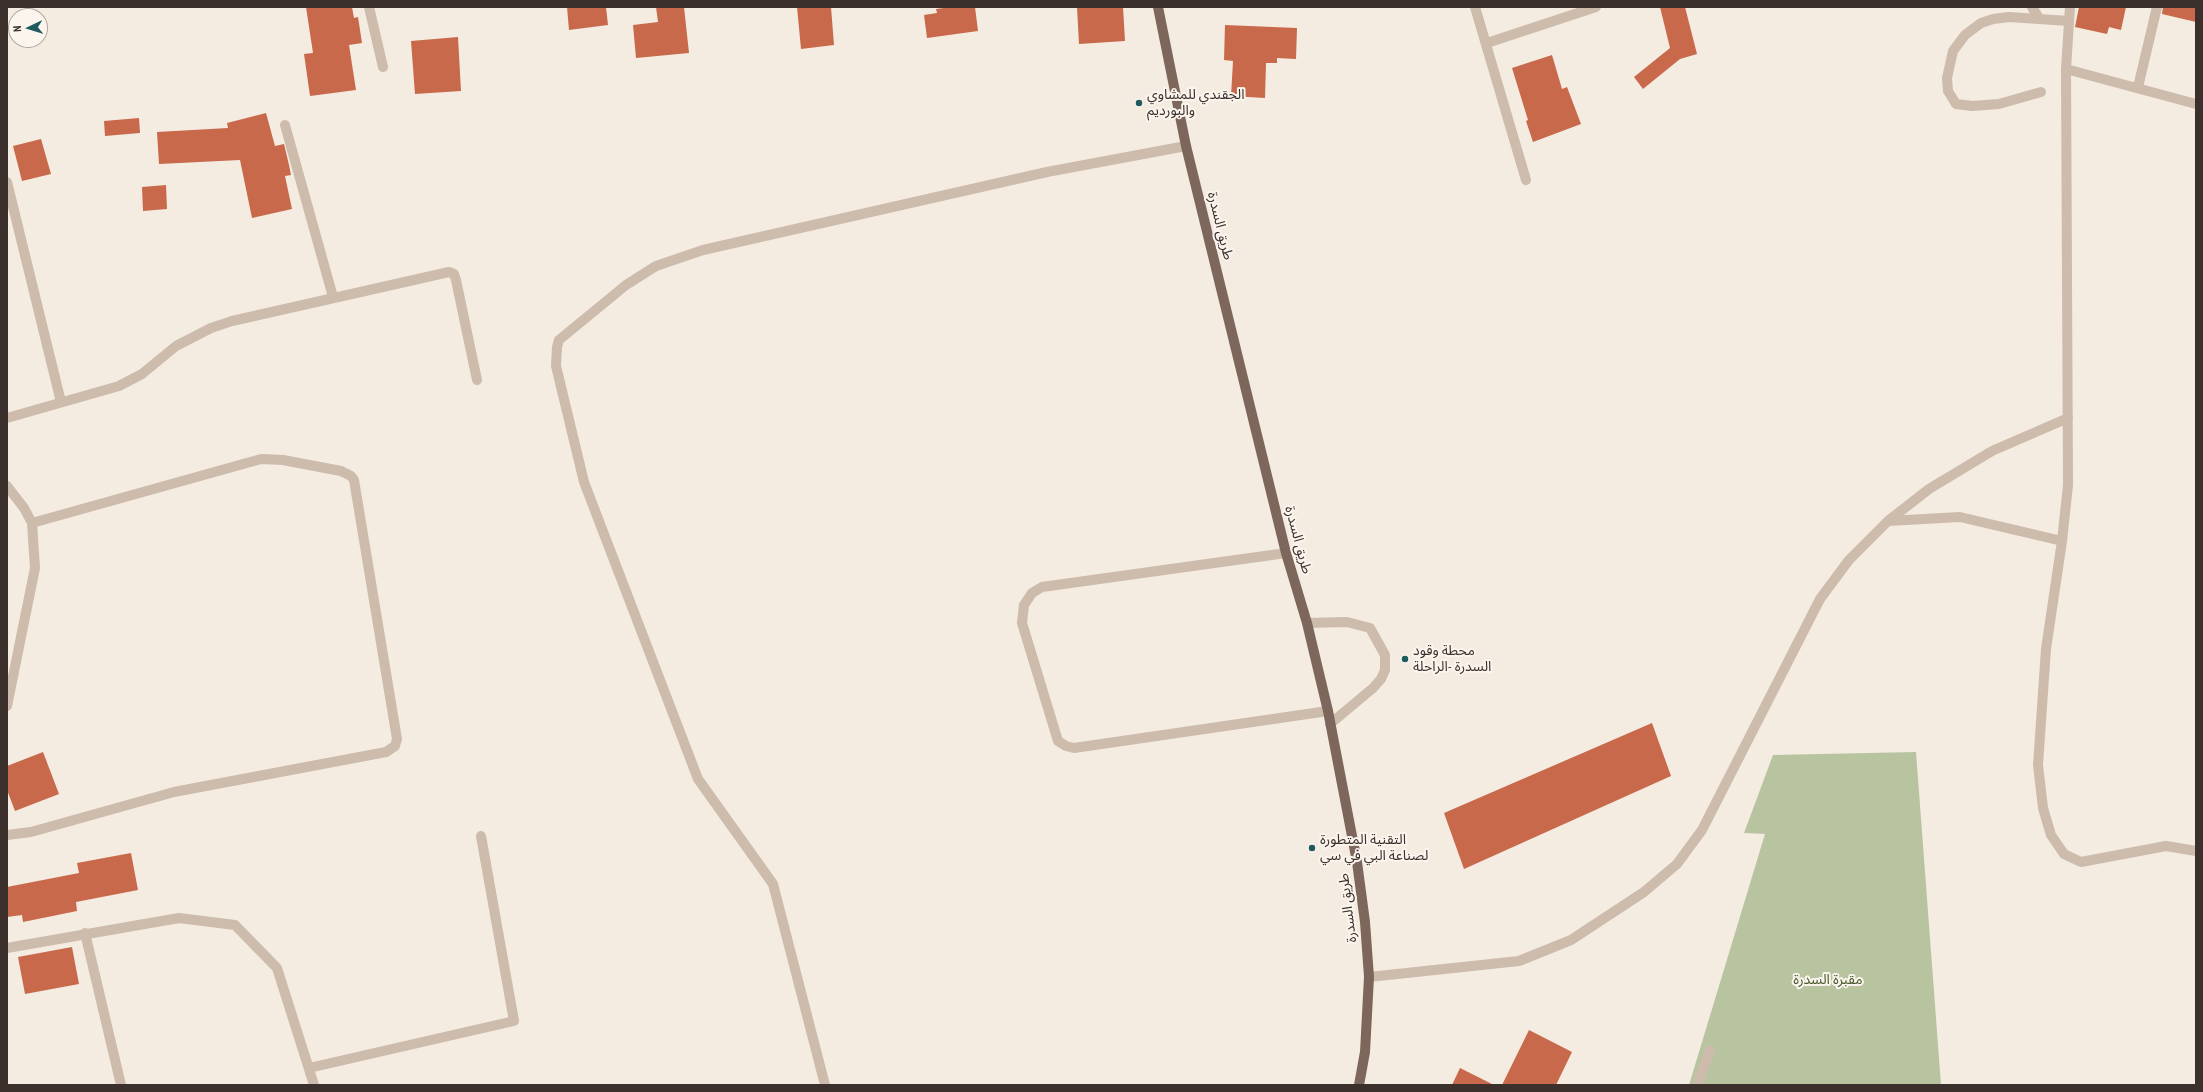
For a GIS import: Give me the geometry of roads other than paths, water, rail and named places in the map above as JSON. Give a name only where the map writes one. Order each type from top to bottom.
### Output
[{"type":"main road","name":"طريق السدرة","points":[[1158,7],[1186,146],[1286,553],[1307,623],[1328,711],[1357,862],[1365,922],[1369,977],[1365,1052],[1360,1085]]},
{"type":"street","points":[[369,7],[383,67]]},
{"type":"street","points":[[1475,7],[1487,43],[1526,180]]},
{"type":"street","points":[[1487,43],[1596,7]]},
{"type":"street","points":[[2032,7],[2038,18]]},
{"type":"street","points":[[2070,7],[2066,69],[2068,485],[2062,541],[2046,649],[2038,765],[2043,808],[2051,835],[2064,854],[2081,862],[2166,846],[2196,851]]},
{"type":"street","points":[[2138,87],[2157,7]]},
{"type":"street","points":[[2041,92],[1998,104],[1972,106],[1956,104],[1948,91],[1946,78],[1953,51],[1965,35],[1981,23],[2009,16],[2069,21]]},
{"type":"street","points":[[2066,69],[2138,87],[2196,104]]},
{"type":"street","points":[[285,125],[333,298]]},
{"type":"street","points":[[825,1085],[773,884],[698,779],[584,482],[556,366],[559,340],[626,285],[656,266],[703,250],[1047,172],[1186,146]]},
{"type":"street","points":[[7,182],[61,402]]},
{"type":"street","points":[[7,418],[119,386],[148,369],[176,346],[220,324],[449,272],[454,274],[477,380]]},
{"type":"street","points":[[1369,977],[1519,961],[1571,940],[1644,892],[1677,864],[1702,830],[1820,599],[1848,560],[1888,521],[1929,489],[1992,451],[2068,418]]},
{"type":"street","points":[[7,835],[31,832],[174,792],[386,752],[395,746],[397,739],[355,487],[351,476],[341,471],[283,460],[261,459],[32,523]]},
{"type":"street","points":[[7,486],[24,508],[32,523],[35,568],[7,706]]},
{"type":"street","points":[[1888,521],[1960,517],[2062,541]]},
{"type":"street","points":[[1286,553],[1042,587],[1032,593],[1024,605],[1022,623],[1058,741],[1066,746],[1074,748],[1328,711]]},
{"type":"street","points":[[1307,623],[1347,622],[1370,628],[1385,655],[1385,670],[1373,688],[1330,724]]},
{"type":"street","points":[[309,1068],[514,1020],[481,836]]},
{"type":"street","points":[[7,948],[179,918],[235,925],[278,968],[314,1085]]},
{"type":"street","points":[[85,934],[121,1085]]},
{"type":"street","points":[[1697,1085],[1710,1050]]},
{"type":"place","name":"الجقندي للمشاوي والبورديم","points":[[1139,103]]},
{"type":"place","name":"محطة وقود السدرة -الراحلة","points":[[1405,659]]},
{"type":"place","name":"التقنية المتطورة لصناعة البي في سي","points":[[1312,848]]},
{"type":"park label","name":"مقبرة السدرة","points":[[1828,980]]}]
